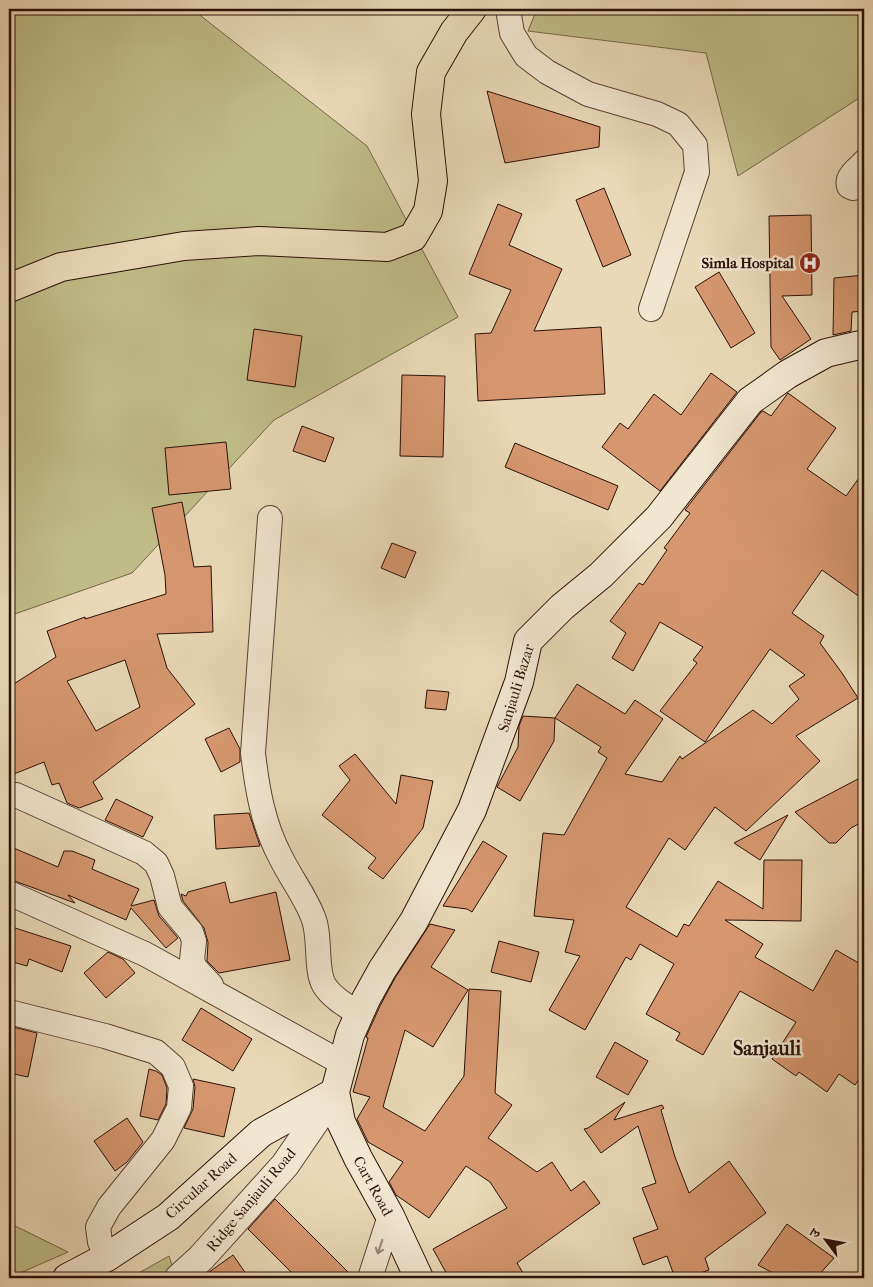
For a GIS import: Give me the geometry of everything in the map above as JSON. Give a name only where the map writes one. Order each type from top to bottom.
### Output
[{"type":"main road","points":[[9,288],[61,267],[184,246],[258,240],[387,247],[413,237],[428,211],[433,181],[426,114],[431,72],[454,32],[472,9]]},
{"type":"main road","name":"Sanjauli Bazar","points":[[335,1092],[350,1035],[359,1014],[382,970],[414,921],[472,810],[520,682],[528,641],[562,607],[601,575],[659,516],[750,401],[788,374],[826,353],[864,344]]},
{"type":"main road","name":"Circular Road","points":[[66,1278],[107,1257],[168,1217],[261,1132],[335,1092]]},
{"type":"main road","name":"Cart Road","points":[[335,1092],[341,1122],[358,1158],[390,1216],[419,1278]]},
{"type":"main road","name":"Ridge Sanjauli Road","points":[[179,1278],[201,1258],[285,1165],[335,1092]]},
{"type":"street","points":[[508,9],[512,33],[526,56],[548,72],[588,94],[657,114],[678,124],[695,145],[697,172],[651,309]]},
{"type":"street","points":[[864,162],[850,177],[848,182],[849,186],[853,188],[864,183]]},
{"type":"street","points":[[270,518],[252,753],[257,789],[267,826],[279,855],[314,918],[323,983],[331,994],[359,1014]]},
{"type":"street","points":[[16,795],[144,853],[156,863],[162,876],[170,907],[191,932],[194,941],[192,960],[195,968],[228,1000]]},
{"type":"street","points":[[9,894],[145,954],[342,1063]]},
{"type":"street","points":[[9,1012],[105,1036],[156,1052],[173,1067],[179,1080],[181,1086],[179,1108],[163,1140],[109,1207],[98,1227],[100,1242],[107,1257]]},
{"type":"street","points":[[370,1278],[390,1216]]},
{"type":"shaded area","points":[[9,9],[192,9],[367,146],[458,317],[274,420],[132,573],[9,616]]},
{"type":"shaded area","points":[[537,9],[864,9],[864,95],[738,176],[706,53],[528,31]]},
{"type":"shaded area","points":[[9,1223],[68,1252],[9,1278]]},
{"type":"shaded area","points":[[169,1256],[176,1278],[130,1278]]},
{"type":"building","points":[[487,91],[600,127],[599,147],[505,163]]},
{"type":"building","points":[[604,188],[631,255],[603,267],[576,200]]},
{"type":"building","points":[[498,204],[522,214],[509,245],[562,269],[534,331],[601,327],[605,394],[478,401],[475,334],[491,333],[511,290],[469,274]]},
{"type":"building","points":[[811,215],[812,295],[782,296],[811,339],[780,360],[771,347],[769,216]]},
{"type":"building","points":[[719,272],[755,333],[731,348],[695,287]]},
{"type":"building","points":[[864,275],[864,311],[852,312],[851,331],[833,335],[834,278]]},
{"type":"building","points":[[254,329],[302,336],[295,387],[247,380]]},
{"type":"building","points":[[711,373],[737,392],[660,491],[602,447],[620,423],[628,429],[654,394],[681,415]]},
{"type":"building","points":[[402,375],[445,376],[443,457],[400,456]]},
{"type":"building","points":[[788,393],[836,428],[807,469],[846,496],[864,471],[864,600],[822,570],[792,613],[824,636],[820,643],[858,698],[796,736],[820,761],[746,831],[715,807],[685,850],[669,838],[626,907],[677,937],[684,924],[689,926],[718,881],[763,909],[764,860],[802,860],[801,921],[725,920],[763,944],[755,957],[813,991],[836,950],[864,966],[864,1072],[855,1085],[839,1074],[827,1092],[799,1072],[796,1076],[772,1059],[796,1022],[740,991],[703,1055],[676,1040],[680,1033],[646,1014],[674,964],[640,944],[631,960],[626,957],[585,1030],[549,1010],[580,956],[565,952],[574,920],[534,916],[543,833],[564,835],[607,758],[598,752],[601,747],[555,718],[577,684],[625,714],[635,700],[663,719],[625,774],[662,782],[680,756],[682,759],[753,710],[772,724],[799,699],[789,686],[805,675],[770,649],[705,742],[660,711],[697,663],[693,660],[703,647],[660,622],[633,671],[612,658],[626,633],[610,621],[639,583],[643,585],[667,550],[664,548],[690,513],[685,510],[761,412],[763,411],[771,416]]},
{"type":"building","points":[[302,426],[334,438],[325,462],[293,451]]},
{"type":"building","points":[[226,442],[231,489],[169,495],[165,448]]},
{"type":"building","points":[[515,443],[618,486],[608,510],[505,467]]},
{"type":"building","points":[[182,502],[194,567],[211,566],[213,632],[157,634],[167,668],[195,704],[93,782],[103,799],[79,808],[67,803],[59,783],[52,785],[44,762],[9,776],[9,687],[56,657],[47,631],[85,617],[85,619],[166,594],[165,575],[152,508]],"holes":[[[125,660],[140,707],[96,731],[67,681]]]},
{"type":"building","points":[[392,543],[416,552],[405,578],[381,568]]},
{"type":"building","points":[[427,690],[449,692],[446,710],[425,708]]},
{"type":"building","points":[[523,716],[555,718],[554,741],[520,801],[497,787],[518,747],[519,726]]},
{"type":"building","points":[[229,728],[240,749],[240,762],[221,772],[205,739]]},
{"type":"building","points":[[355,754],[396,804],[401,775],[433,781],[423,828],[383,879],[368,868],[376,858],[322,815],[350,780],[339,766]]},
{"type":"building","points":[[858,779],[864,792],[864,821],[851,828],[836,843],[829,843],[795,812]]},
{"type":"building","points":[[116,799],[153,817],[143,837],[105,820]]},
{"type":"building","points":[[249,813],[260,846],[216,849],[214,815]]},
{"type":"building","points":[[788,815],[760,860],[734,843]]},
{"type":"building","points":[[483,841],[507,856],[472,912],[467,909],[443,906]]},
{"type":"building","points":[[9,846],[58,867],[64,851],[72,851],[95,860],[92,869],[139,889],[131,906],[154,900],[159,916],[178,938],[166,948],[131,908],[126,920],[68,895],[75,903],[9,879]]},
{"type":"building","points":[[225,882],[230,903],[276,892],[290,960],[219,973],[207,961],[208,942],[204,928],[183,901],[181,894],[186,896],[188,892]]},
{"type":"building","points":[[430,924],[455,930],[431,967],[468,990],[433,1047],[405,1030],[383,1107],[425,1131],[464,1076],[469,989],[501,991],[495,1093],[512,1105],[488,1138],[537,1172],[552,1162],[571,1191],[584,1181],[600,1203],[517,1263],[526,1278],[449,1278],[433,1249],[507,1208],[490,1182],[466,1166],[429,1218],[396,1195],[389,1182],[403,1162],[368,1142],[357,1119],[370,1097],[353,1092],[368,1038],[366,1037],[395,978]]},
{"type":"building","points":[[9,926],[71,946],[62,972],[29,959],[27,966],[9,961]]},
{"type":"building","points":[[499,941],[539,952],[531,982],[491,972]]},
{"type":"building","points":[[108,952],[123,959],[135,973],[106,998],[84,973]]},
{"type":"building","points":[[201,1008],[252,1039],[233,1071],[182,1040]]},
{"type":"building","points":[[9,1026],[37,1033],[28,1077],[9,1073]]},
{"type":"building","points":[[615,1042],[648,1061],[628,1095],[596,1077]]},
{"type":"building","points":[[149,1069],[162,1075],[167,1088],[166,1104],[158,1120],[140,1116]]},
{"type":"building","points":[[193,1079],[235,1088],[224,1137],[184,1128],[193,1109],[195,1087]]},
{"type":"building","points":[[625,1102],[614,1120],[662,1105],[664,1108],[661,1110],[675,1157],[689,1193],[729,1161],[766,1213],[705,1258],[709,1270],[686,1278],[675,1278],[667,1256],[643,1265],[633,1238],[658,1229],[642,1188],[656,1183],[638,1126],[601,1153],[584,1129]]},
{"type":"building","points":[[127,1118],[143,1142],[127,1162],[115,1171],[94,1141]]},
{"type":"building","points":[[275,1199],[354,1278],[297,1278],[248,1229]]},
{"type":"building","points":[[787,1224],[834,1258],[816,1278],[782,1278],[758,1265]]},
{"type":"building","points":[[233,1255],[249,1278],[202,1278],[205,1275]]},
{"type":"place","name":"Simla Hospital","points":[[810,263]]},
{"type":"district","name":"Sanjauli","points":[[767,1048]]}]
